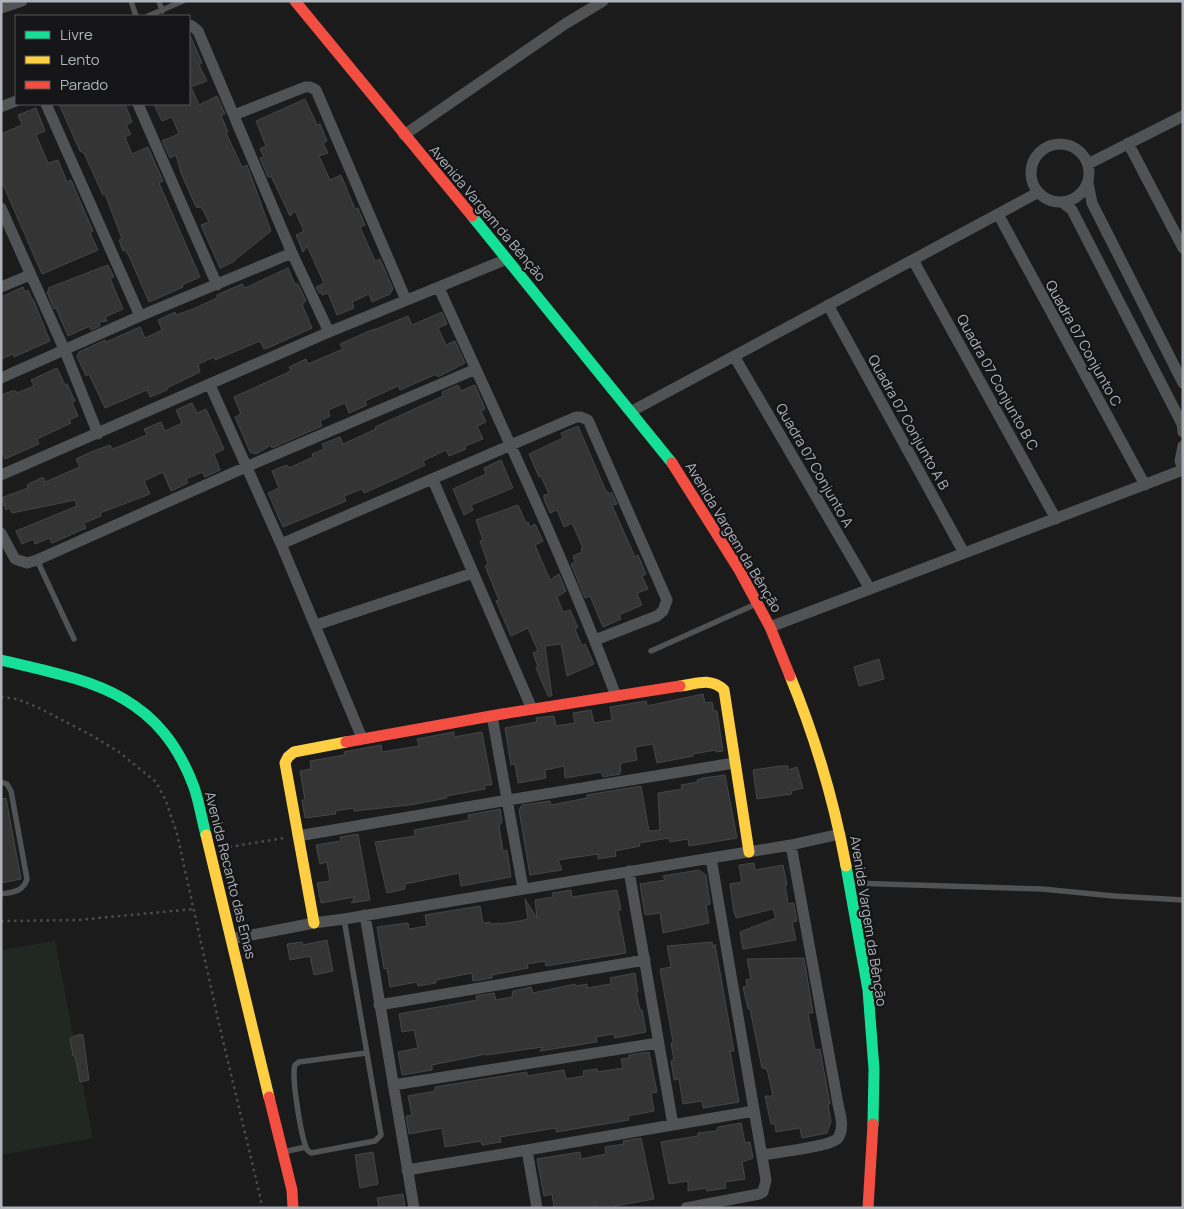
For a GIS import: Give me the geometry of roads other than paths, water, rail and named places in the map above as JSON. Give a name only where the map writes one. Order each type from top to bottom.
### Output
[{"type":"street","points":[[1,8],[22,1]]},
{"type":"street","name":"Avenida Vargem da Bênção","points":[[295,1],[507,258],[679,471],[758,603],[770,627],[808,720],[840,834],[868,990],[874,1069],[873,1143],[868,1208]]},
{"type":"street","points":[[404,135],[565,24],[603,1]]},
{"type":"street","points":[[190,25],[198,31],[292,253],[329,332]]},
{"type":"street","points":[[234,115],[305,87],[316,90],[406,300]]},
{"type":"street","points":[[1,107],[15,101]]},
{"type":"street","points":[[46,105],[140,316]]},
{"type":"street","points":[[138,105],[217,285]]},
{"type":"street","points":[[1088,164],[1183,116]]},
{"type":"street","points":[[1088,183],[1075,198],[1062,202],[1047,200],[1038,193],[1030,177],[1034,158],[1040,151],[1058,143],[1068,144],[1076,148],[1083,155],[1088,164],[1088,183],[1092,203],[1183,382]]},
{"type":"street","points":[[1128,143],[1183,248]]},
{"type":"street","points":[[632,411],[1038,193]]},
{"type":"street","points":[[1062,202],[1072,210],[1182,424],[1183,432]]},
{"type":"street","points":[[1,208],[98,434]]},
{"type":"street","name":"Quadra 07 Conjunto C","points":[[998,214],[1145,485]]},
{"type":"street","points":[[1,378],[140,316],[292,253]]},
{"type":"street","points":[[1,475],[329,332],[439,288],[507,258]]},
{"type":"street","name":"Quadra 07 Conjunto B C","points":[[913,260],[1056,519]]},
{"type":"street","points":[[1,287],[30,275]]},
{"type":"street","points":[[439,288],[595,640],[616,696]]},
{"type":"street","name":"Quadra 07 Conjunto A B","points":[[828,305],[964,554]]},
{"type":"street","name":"Quadra 07 Conjunto A","points":[[734,356],[870,589]]},
{"type":"street","points":[[1,533],[15,559],[27,564],[246,467],[476,369]]},
{"type":"street","points":[[210,385],[316,625],[362,738]]},
{"type":"street","points":[[281,544],[576,417],[581,417],[588,420],[667,600],[663,611],[649,620],[595,640]]},
{"type":"street","points":[[770,627],[1183,469],[1180,461],[1183,446]]},
{"type":"street","points":[[433,480],[532,710]]},
{"type":"street","points":[[316,625],[473,573]]},
{"type":"street","name":"Avenida Recanto das Emas","points":[[1,660],[78,679],[117,693],[135,704],[163,731],[187,769],[194,788],[210,851],[283,1152],[292,1190],[293,1208]]},
{"type":"street","points":[[314,923],[285,765],[289,754],[362,738],[492,716],[710,682],[717,683],[724,690],[749,852]]},
{"type":"street","points":[[492,716],[523,888]]},
{"type":"street","points":[[298,836],[734,763]]},
{"type":"street","points":[[231,939],[314,923],[791,845],[840,834]]},
{"type":"street","points":[[763,1155],[829,1144],[839,1137],[841,1130],[838,1104],[791,845]]},
{"type":"street","points":[[686,1208],[754,1196],[763,1192],[766,1180],[711,858]]},
{"type":"street","points":[[629,871],[672,1125]]},
{"type":"street","points":[[365,915],[414,1208]]},
{"type":"street","points":[[379,1005],[645,960]]},
{"type":"street","points":[[393,1085],[658,1043]]},
{"type":"street","points":[[407,1170],[754,1110]]},
{"type":"street","points":[[527,1150],[537,1208]]},
{"type":"lane","points":[[131,1],[136,15]]},
{"type":"lane","points":[[159,1],[162,11]]},
{"type":"lane","points":[[151,15],[183,1]]},
{"type":"lane","points":[[37,560],[74,639]]},
{"type":"lane","points":[[651,651],[758,603]]},
{"type":"lane","points":[[1,782],[7,784],[12,791],[27,879],[26,884],[19,890],[1,894]]},
{"type":"lane","points":[[849,883],[1042,889],[1183,900]]},
{"type":"lane","points":[[344,919],[381,1135],[375,1141],[313,1153],[308,1152],[293,1075],[294,1065],[299,1062],[366,1053]]},
{"type":"lane","points":[[283,1152],[306,1147]]}]
